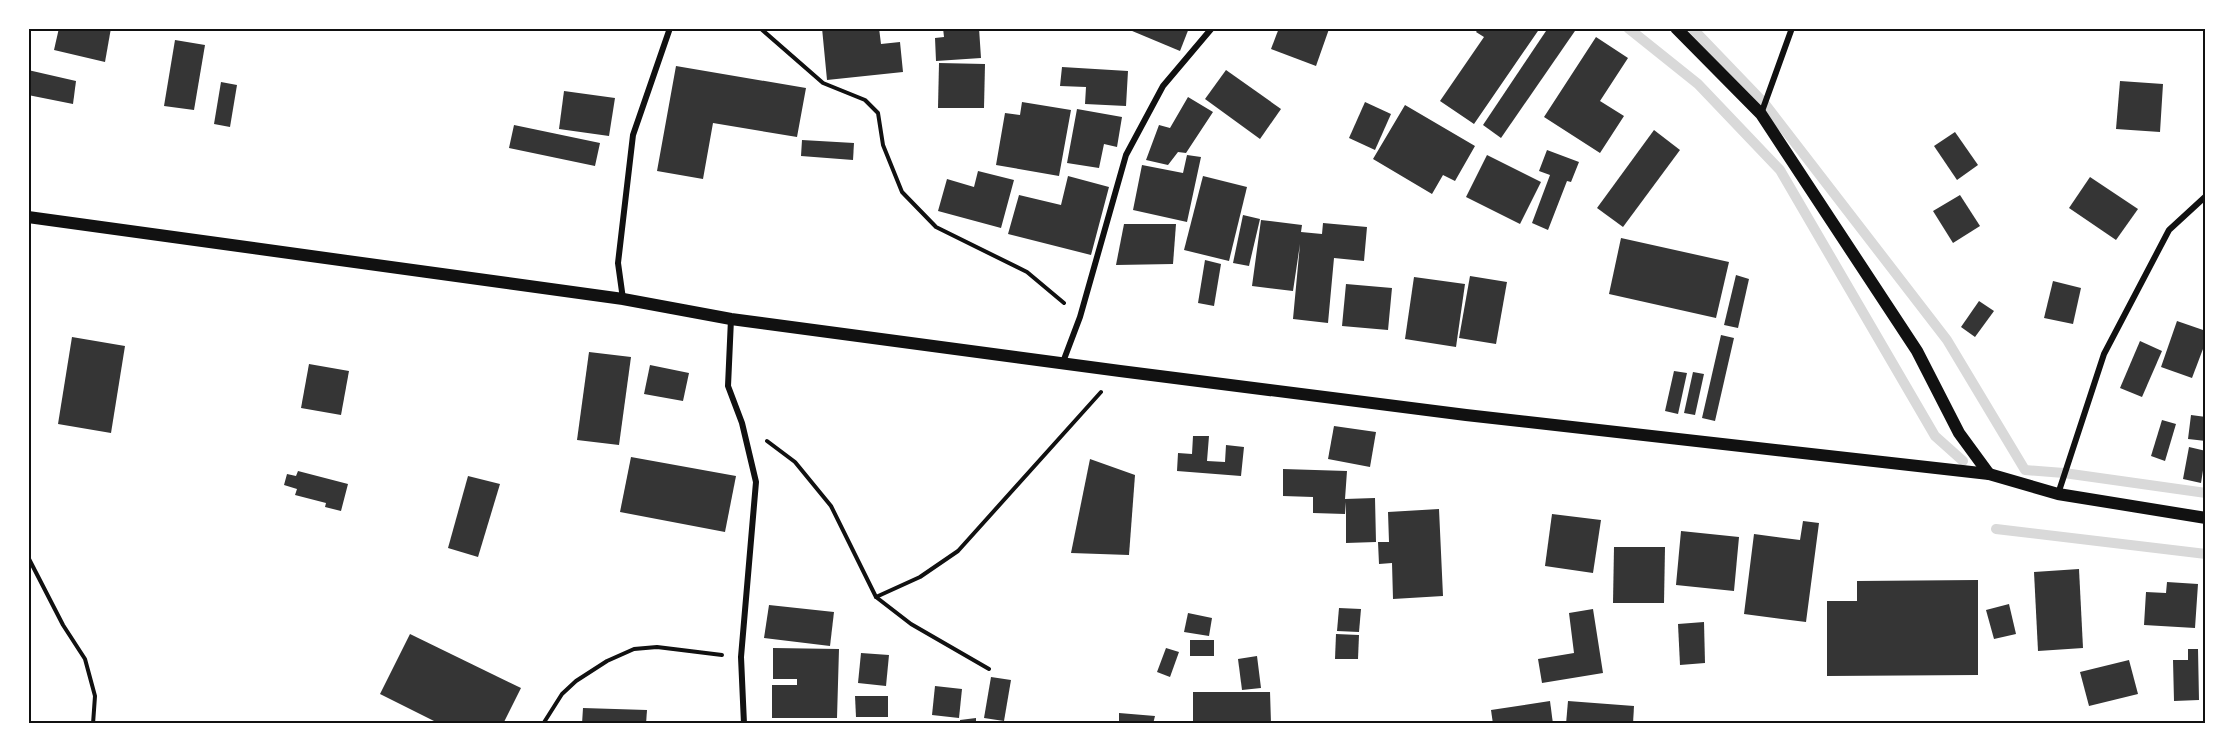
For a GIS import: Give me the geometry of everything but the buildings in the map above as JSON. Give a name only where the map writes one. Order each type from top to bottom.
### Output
[{"type":"main road","points":[[1676,28],[1761,114],[1917,351],[1959,433],[1989,474]]},
{"type":"main road","points":[[28,217],[623,299],[731,319],[1120,371],[1466,415],[1989,474],[2058,494],[2205,518]]},
{"type":"street","points":[[623,299],[618,263],[633,135],[670,28]]},
{"type":"street","points":[[1063,362],[1080,317],[1126,155],[1163,86],[1212,28]]},
{"type":"street","points":[[1761,114],[1792,28]]},
{"type":"street","points":[[2058,494],[2104,354],[2169,230],[2205,196]]},
{"type":"street","points":[[731,319],[728,386],[742,423],[756,482],[741,657],[744,723]]},
{"type":"path","points":[[760,28],[823,83],[865,100],[878,113],[883,145],[902,192],[936,227],[1027,272],[1080,317]]},
{"type":"path","points":[[876,597],[920,577],[958,551],[1120,371]]},
{"type":"path","points":[[742,423],[795,462],[831,506],[876,597],[911,624],[988,669]]},
{"type":"path","points":[[28,556],[63,625],[85,659],[95,696],[93,723]]},
{"type":"path","points":[[543,723],[562,694],[576,681],[607,661],[634,649],[657,646],[741,657]]},
{"type":"waterway","points":[[1628,28],[1698,84],[1780,170],[1935,436],[1963,461]]},
{"type":"waterway","points":[[1692,28],[1765,104],[1947,340],[2025,470],[2064,473],[2206,493]]},
{"type":"waterway","points":[[1996,529],[2206,554]]}]
